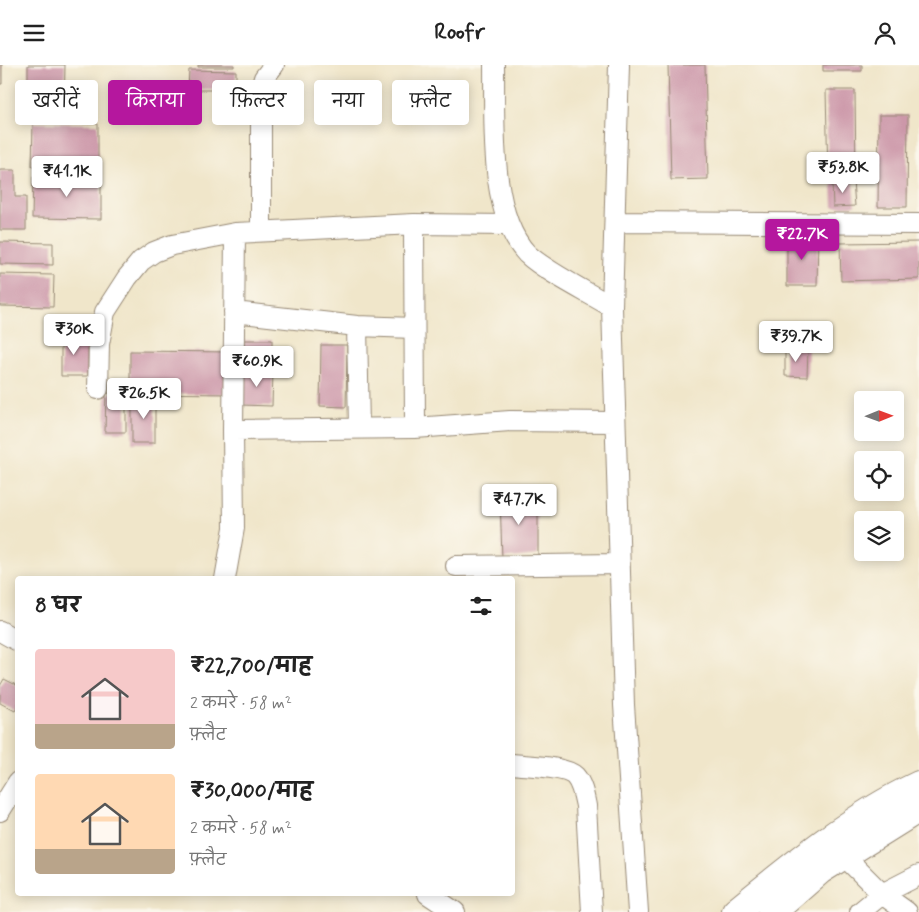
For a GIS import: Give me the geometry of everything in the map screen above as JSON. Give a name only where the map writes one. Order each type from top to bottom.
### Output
[{"type":"highway","points":[[772,912],[820,869],[836,848],[896,797],[919,785]]},
{"type":"highway","points":[[736,912],[836,848],[919,808]]},
{"type":"street","points":[[261,230],[261,88],[264,78],[274,65]]},
{"type":"street","points":[[494,65],[495,133],[500,201],[508,225],[527,254],[612,307]]},
{"type":"street","points":[[619,65],[612,307],[625,715],[638,912]]},
{"type":"street","points":[[615,222],[919,224]]},
{"type":"street","points":[[414,224],[415,428]]},
{"type":"street","points":[[98,389],[99,344],[105,312],[126,278],[141,261],[163,249],[234,233],[261,230],[414,224],[508,225]]},
{"type":"street","points":[[226,576],[234,528],[234,233]]},
{"type":"street","points":[[234,312],[357,326],[414,328]]},
{"type":"street","points":[[357,326],[359,428]]},
{"type":"street","points":[[233,430],[415,428],[510,421],[616,422]]},
{"type":"street","points":[[456,566],[619,565]]},
{"type":"street","points":[[0,631],[15,639]]},
{"type":"street","points":[[515,764],[560,769],[574,775],[582,790],[586,806],[592,912]]},
{"type":"street","points":[[0,811],[15,787]]},
{"type":"street","points":[[836,848],[882,894],[907,912]]},
{"type":"street","points":[[860,912],[882,894],[919,875]]},
{"type":"street","points":[[431,896],[455,912]]},
{"type":"building","points":[[0,65],[2,65],[2,84],[0,84]]},
{"type":"building","points":[[28,65],[65,65],[65,80],[28,80]]},
{"type":"building","points":[[198,65],[234,65],[234,67],[198,67]]},
{"type":"building","points":[[668,65],[705,65],[708,179],[671,180]]},
{"type":"building","points":[[823,65],[862,65],[862,71],[823,71]]},
{"type":"building","points":[[189,70],[236,71],[236,80],[212,80],[212,90],[202,90],[202,80],[188,80]]},
{"type":"building","points":[[826,90],[855,90],[856,177],[828,178]]},
{"type":"building","points":[[879,115],[908,115],[907,207],[878,207]]},
{"type":"building","points":[[33,125],[98,125],[98,167],[32,166]]},
{"type":"building","points":[[0,170],[15,170],[15,197],[26,197],[26,230],[0,230]]},
{"type":"building","points":[[33,177],[101,178],[101,219],[32,218]]},
{"type":"building","points":[[853,181],[855,206],[833,207],[832,182]]},
{"type":"building","points":[[787,237],[818,237],[817,286],[787,286]]},
{"type":"building","points":[[0,242],[53,243],[53,265],[0,264]]},
{"type":"building","points":[[919,242],[919,279],[841,281],[840,243]]},
{"type":"building","points":[[0,274],[54,275],[53,307],[0,306]]},
{"type":"building","points":[[61,336],[88,336],[88,376],[61,376]]},
{"type":"building","points":[[241,340],[272,340],[272,359],[241,359]]},
{"type":"building","points":[[321,345],[347,345],[346,407],[320,406]]},
{"type":"building","points":[[785,349],[808,349],[807,377],[785,376]]},
{"type":"building","points":[[130,351],[234,352],[233,394],[130,393]]},
{"type":"building","points":[[241,371],[273,372],[272,406],[241,405]]},
{"type":"building","points":[[106,393],[126,394],[126,432],[105,432]]},
{"type":"building","points":[[132,397],[155,397],[155,443],[132,443]]},
{"type":"building","points":[[500,496],[538,496],[538,555],[502,559]]},
{"type":"building","points":[[4,679],[15,684],[15,711],[0,703],[0,686]]}]
